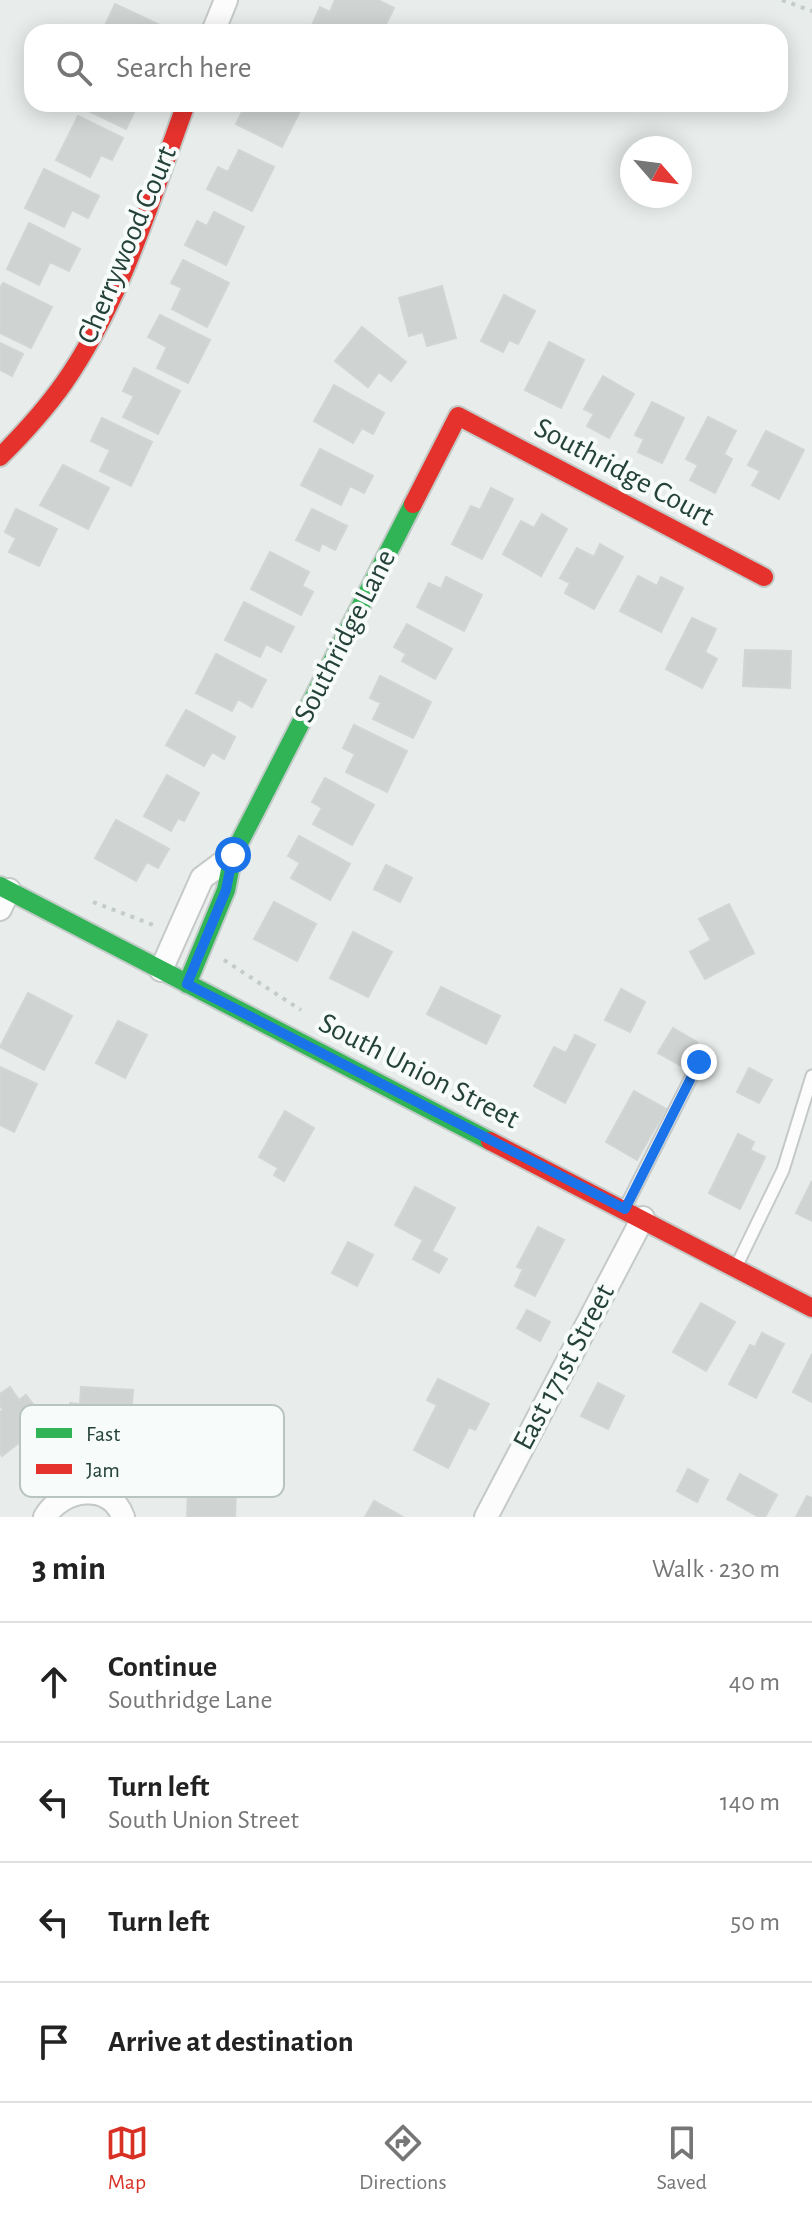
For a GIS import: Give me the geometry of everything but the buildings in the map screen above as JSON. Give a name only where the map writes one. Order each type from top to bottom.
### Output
[{"type":"street","points":[[216,24],[226,0]]},
{"type":"street","name":"Cherrywood Court","points":[[0,457],[37,418],[65,381],[106,308],[183,112]]},
{"type":"street","name":"Southridge Court","points":[[458,416],[764,577]]},
{"type":"street","name":"Southridge Lane","points":[[187,984],[226,890],[233,855],[458,416]]},
{"type":"street","name":"Southridge Lane","points":[[161,970],[202,878],[233,855]]},
{"type":"street","name":"South Union Street","points":[[3,895],[161,970],[812,1308]]},
{"type":"street","name":"East 171st Street","points":[[486,1517],[634,1214]]},
{"type":"street","points":[[45,1517],[50,1507],[65,1497]]},
{"type":"street","points":[[102,1497],[113,1502],[123,1517]]},
{"type":"lane","points":[[634,1214],[699,1062]]},
{"type":"lane","points":[[736,1268],[783,1170],[812,1076]]},
{"type":"path","points":[[782,0],[812,11]]},
{"type":"traffic: fast","points":[[187,984],[226,890],[233,855],[413,504]]},
{"type":"traffic: fast","points":[[0,886],[490,1141]]},
{"type":"traffic: jam","points":[[0,457],[57,393],[103,318],[134,248],[183,112]]},
{"type":"traffic: jam","points":[[413,504],[458,416],[764,577]]},
{"type":"traffic: jam","points":[[490,1141],[812,1308]]},
{"type":"route","points":[[233,855],[226,890],[187,984],[625,1209],[699,1062]]}]
